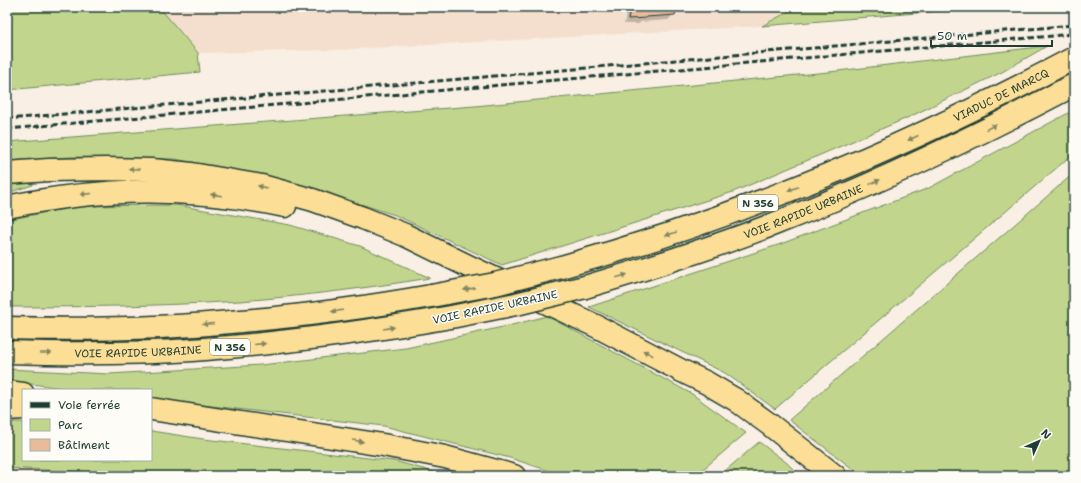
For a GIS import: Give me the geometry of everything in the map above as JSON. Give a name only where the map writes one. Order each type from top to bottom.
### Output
[{"type":"highway","name":"VIADUC DE MARCQ","points":[[948,121],[1074,58]]},
{"type":"highway","name":"VOIE RAPIDE URBAINE","points":[[7,352],[93,353],[193,350],[333,336],[452,317],[516,304],[585,287],[674,259],[774,224],[863,188],[956,144],[1074,85]]},
{"type":"highway","name":"VOIE RAPIDE URBAINE","points":[[7,328],[110,328],[209,324],[333,311],[431,296],[495,284],[651,241],[712,220],[839,171],[948,121]]},
{"type":"highway","points":[[7,173],[48,170],[138,170],[192,174],[257,185],[313,200],[387,227],[596,326],[707,383],[736,400],[770,424],[835,476]]},
{"type":"highway","points":[[7,207],[74,195],[125,191],[169,190],[232,197],[276,204],[336,218],[468,266]]},
{"type":"highway","points":[[682,371],[750,421],[816,476]]},
{"type":"highway","points":[[7,392],[22,394]]},
{"type":"highway","points":[[7,408],[22,408]]},
{"type":"highway","points":[[152,410],[319,435],[429,454],[514,476]]},
{"type":"highway","points":[[152,418],[319,435]]},
{"type":"shaded area","points":[[159,7],[797,7],[762,26],[337,50],[198,53]]},
{"type":"shaded area","points":[[7,467],[174,476],[7,476]]},
{"type":"green space","points":[[7,7],[159,7],[198,53],[200,72],[7,90]]},
{"type":"green space","points":[[797,7],[988,7],[762,26]]},
{"type":"green space","points":[[1047,46],[1002,72],[907,118],[733,192],[502,265],[395,215],[288,181],[175,159],[71,157],[7,161],[7,142],[475,106],[829,72]]},
{"type":"green space","points":[[1074,110],[1074,153],[775,409],[725,373],[589,307],[778,245],[929,188]]},
{"type":"green space","points":[[1074,173],[1074,476],[862,476],[789,420]]},
{"type":"green space","points":[[31,178],[33,185],[7,193],[7,181]]},
{"type":"green space","points":[[176,205],[290,225],[360,246],[430,278],[288,297],[240,301],[124,306],[7,307],[7,220],[77,206]]},
{"type":"green space","points":[[547,316],[692,394],[746,433],[695,476],[565,476],[510,458],[384,426],[152,399],[152,389],[71,389],[7,381],[7,369],[109,374],[261,365],[406,348]]},
{"type":"green space","points":[[7,422],[22,422],[22,461],[152,461],[152,431],[203,439],[394,461],[449,476],[156,476],[7,468]]},
{"type":"green space","points":[[759,442],[787,463],[800,476],[719,476]]},
{"type":"building","points":[[631,7],[677,7],[675,15],[628,19]]},
{"type":"railway","points":[[7,119],[1074,25]]},
{"type":"railway","points":[[7,129],[1074,34]]}]
